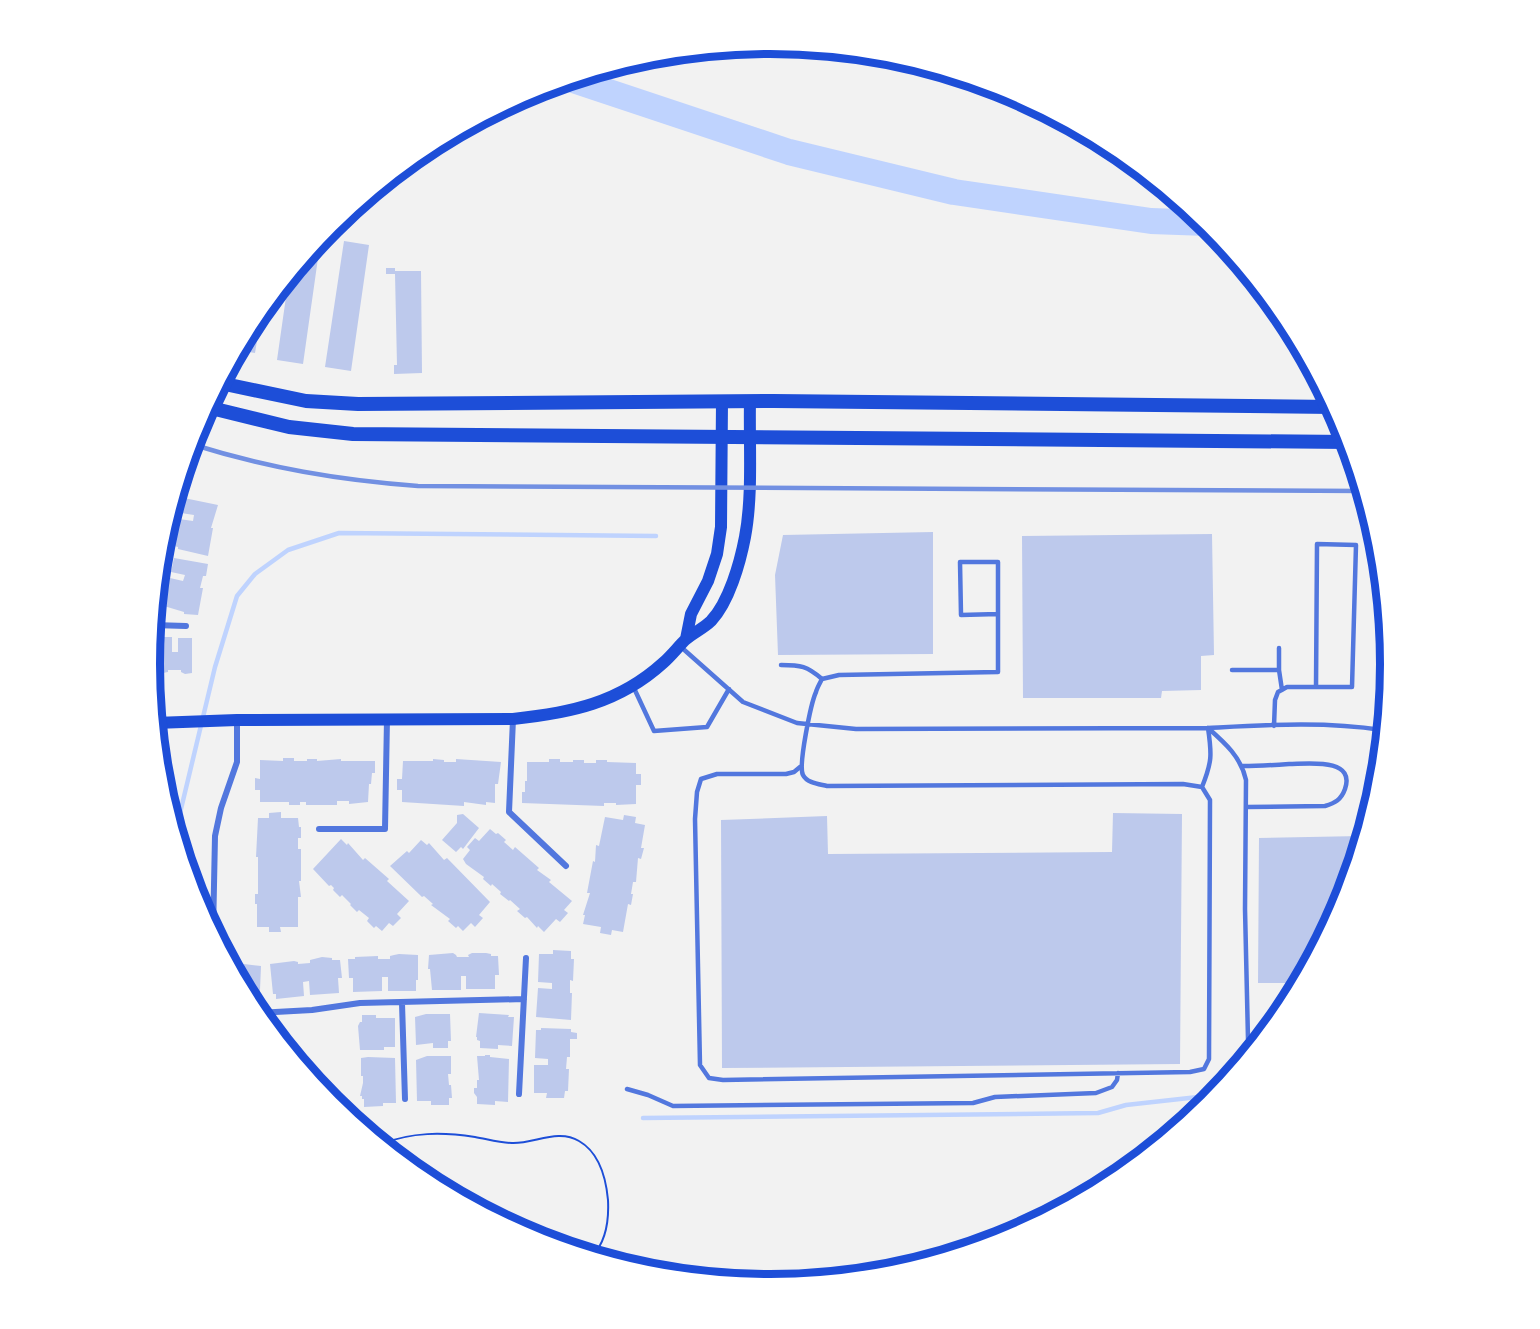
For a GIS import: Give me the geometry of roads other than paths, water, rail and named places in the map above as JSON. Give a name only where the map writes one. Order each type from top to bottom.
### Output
[{"type":"main road","points":[[227,384],[306,401],[358,404],[750,401],[1324,407]]},
{"type":"main road","points":[[683,642],[691,614],[708,581],[717,554],[721,527],[722,401]]},
{"type":"main road","points":[[163,723],[237,720],[513,719],[555,715],[583,708],[633,686],[711,621],[728,593],[745,536],[748,511],[750,401]]},
{"type":"main road","points":[[215,409],[289,427],[353,434],[1338,442]]},
{"type":"street","points":[[161,625],[186,626]]},
{"type":"street","points":[[319,829],[385,829],[387,719]]},
{"type":"street","points":[[513,719],[509,812],[566,866]]},
{"type":"street","points":[[213,915],[215,836],[221,808],[237,762],[237,720]]},
{"type":"street","points":[[519,1094],[526,958]]},
{"type":"street","points":[[268,1012],[360,1004],[524,999]]},
{"type":"street","points":[[402,1003],[405,1099]]},
{"type":"lane","points":[[1274,726],[1275,700],[1278,692],[1287,687],[1316,687],[1352,687],[1356,545],[1317,544],[1316,687]]},
{"type":"lane","points":[[781,665],[802,665],[822,679],[839,675],[998,672],[998,614],[998,562],[960,562],[961,615],[998,614]]},
{"type":"lane","points":[[683,642],[743,702],[797,723],[856,729],[1356,726],[1376,729]]},
{"type":"lane","points":[[1279,648],[1282,690]]},
{"type":"lane","points":[[1232,670],[1280,670]]},
{"type":"lane","points":[[800,767],[786,774],[717,774],[701,779],[697,792],[695,810],[700,1065],[709,1078],[723,1080],[1190,1072],[1204,1069],[1209,1059],[1210,800],[1202,787],[1183,784],[827,786],[810,782],[804,777],[800,767],[815,692],[822,679]]},
{"type":"lane","points":[[633,686],[654,731],[706,727],[729,689]]},
{"type":"lane","points":[[1208,728],[1227,745],[1243,766],[1246,780],[1245,909],[1248,1039],[1252,1039]]},
{"type":"lane","points":[[1202,787],[1212,754],[1208,728]]},
{"type":"lane","points":[[1243,766],[1324,763],[1338,767],[1345,774],[1347,784],[1335,803],[1325,806],[1246,807]]},
{"type":"lane","points":[[627,1089],[673,1106],[973,1103],[995,1097],[1096,1093],[1112,1087],[1118,1073]]},
{"type":"waterway","points":[[583,83],[789,152],[954,192],[1151,221],[1191,222]]},
{"type":"waterway","points":[[179,818],[215,667],[237,596],[255,574],[288,550],[339,533],[656,536]]},
{"type":"waterway","points":[[643,1118],[1098,1113],[1126,1105],[1201,1097]]},
{"type":"railway","points":[[200,447],[303,472],[418,486],[1355,491]]}]
